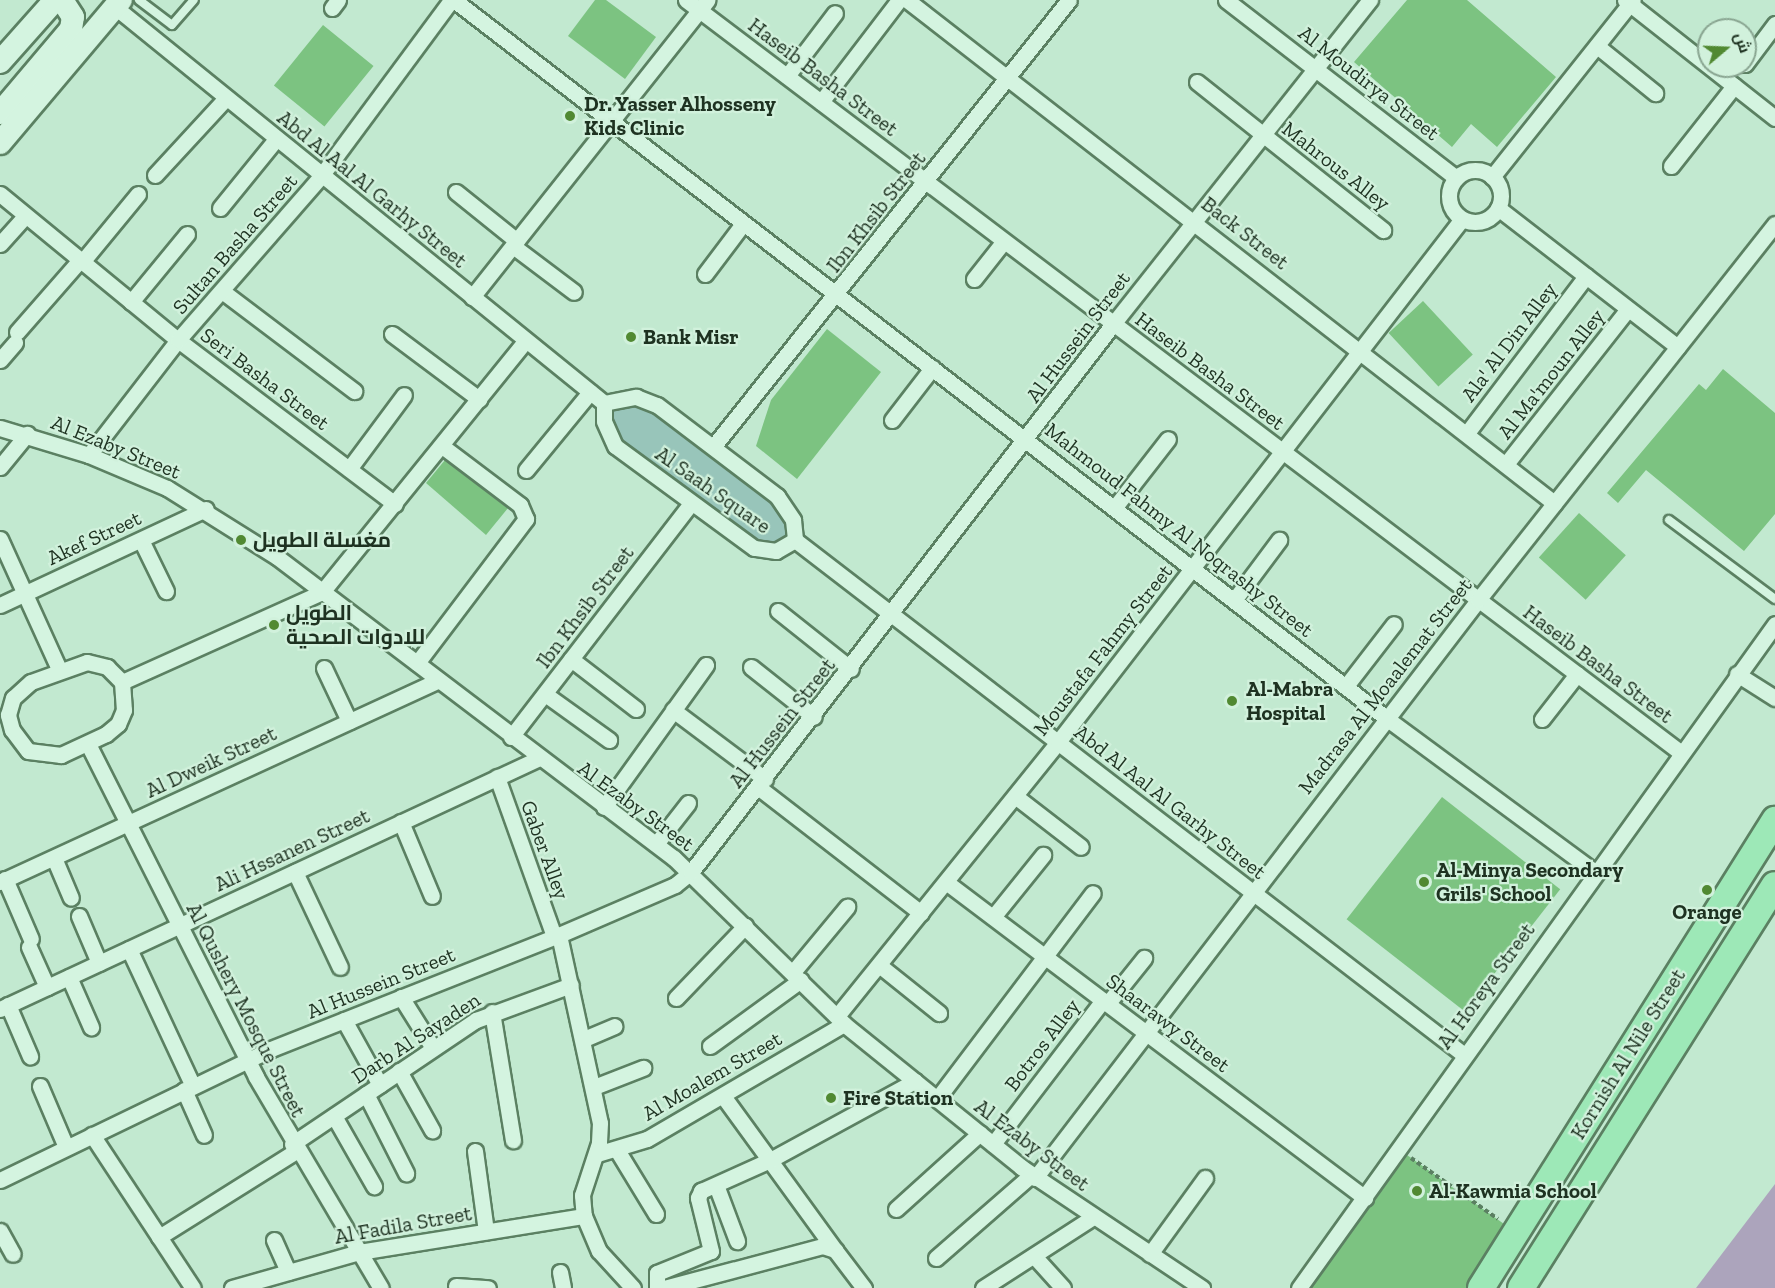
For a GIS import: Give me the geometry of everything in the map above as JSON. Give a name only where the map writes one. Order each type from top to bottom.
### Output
[{"type":"main road","points":[[0,62],[55,0]]},
{"type":"main road","points":[[0,113],[70,29],[73,17],[62,0]]},
{"type":"main road","points":[[0,143],[118,4]]},
{"type":"main road","name":"Kornish Al Nile Street","points":[[1481,1288],[1775,820]]},
{"type":"main road","name":"Kornish Al Nile Street","points":[[1521,1288],[1775,885]]},
{"type":"street","name":"Mahmoud Fahmy Al Noqrashy Street","points":[[452,0],[742,225],[1027,439],[1386,718],[1595,872]]},
{"type":"street","name":"Sultan Basha Street","points":[[89,455],[178,340],[321,176],[452,0]]},
{"type":"street","name":"Haseib Basha Street","points":[[686,0],[703,5],[820,102],[1680,752]]},
{"type":"street","points":[[820,102],[899,0]]},
{"type":"street","name":"Back Street","points":[[907,0],[1361,350],[1554,503]]},
{"type":"street","name":"Ibn Khsib Street","points":[[713,447],[837,297],[1069,0]]},
{"type":"street","name":"Al Moudirya Street","points":[[1226,0],[1456,178]]},
{"type":"street","name":"Al Hussein Street","points":[[0,1180],[247,1060],[556,936],[675,885],[691,873],[893,615],[1113,324],[1370,0]]},
{"type":"street","points":[[1492,177],[1597,46],[1629,1],[1775,118]]},
{"type":"street","name":"Abd Al Aal Al Garhy Street","points":[[118,4],[226,98],[603,403]]},
{"type":"street","points":[[472,297],[703,5]]},
{"type":"street","points":[[787,76],[835,13]]},
{"type":"street","points":[[1757,55],[1769,46],[1775,24]]},
{"type":"street","points":[[1597,46],[1654,93]]},
{"type":"street","points":[[1671,166],[1736,78]]},
{"type":"street","name":"Mahrous Alley","points":[[1197,82],[1383,230]]},
{"type":"street","points":[[155,175],[226,98]]},
{"type":"street","points":[[220,207],[276,139]]},
{"type":"street","points":[[1478,171],[1492,177],[1501,192],[1498,208],[1482,222],[1462,219],[1449,200],[1456,178],[1478,171]]},
{"type":"street","points":[[456,192],[574,292]]},
{"type":"street","name":"Seri Basha Street","points":[[0,194],[178,340],[395,504]]},
{"type":"street","points":[[0,360],[16,337],[138,194]]},
{"type":"street","points":[[1498,208],[1678,347]]},
{"type":"street","points":[[0,244],[26,216]]},
{"type":"street","name":"Moustafa Fahmy Street","points":[[841,1020],[879,965],[1058,742],[1462,219]]},
{"type":"street","name":"Madrasa Al Moaalemat Street","points":[[936,1258],[1033,1176],[1386,718],[1775,224]]},
{"type":"street","points":[[705,274],[742,225]]},
{"type":"street","points":[[131,302],[187,234]]},
{"type":"street","points":[[974,279],[1004,241]]},
{"type":"street","name":"Ala' Al Din Alley","points":[[1467,434],[1586,276]]},
{"type":"street","points":[[222,291],[354,391]]},
{"type":"street","name":"Al Ma'moun Alley","points":[[1506,464],[1628,309]]},
{"type":"street","points":[[392,333],[479,399]]},
{"type":"street","points":[[122,682],[322,592],[526,340]]},
{"type":"street","points":[[892,420],[932,368]]},
{"type":"street","points":[[526,470],[590,392]]},
{"type":"street","points":[[349,469],[404,395]]},
{"type":"street","name":"Al Saah Square","points":[[625,397],[647,400],[713,447],[784,503],[793,520],[795,540],[776,551],[754,548],[615,446],[604,421],[603,403],[625,397]]},
{"type":"street","name":"Al Ezaby Street","points":[[0,428],[27,434],[89,455],[206,509],[417,663],[537,759],[656,844],[691,873],[841,1020],[1033,1176],[1093,1218],[1203,1288]]},
{"type":"street","points":[[0,467],[27,434]]},
{"type":"street","points":[[1115,507],[1168,439]]},
{"type":"street","points":[[417,663],[526,519],[520,505],[442,446]]},
{"type":"street","name":"Ibn Khsib Street","points":[[511,737],[691,503]]},
{"type":"street","name":"Akef Street","points":[[0,605],[206,509]]},
{"type":"street","points":[[0,539],[60,669]]},
{"type":"street","points":[[141,540],[166,591]]},
{"type":"street","name":"Abd Al Aal Al Garhy Street","points":[[795,540],[1463,1054]]},
{"type":"street","points":[[1234,599],[1279,540]]},
{"type":"street","points":[[778,612],[851,669]]},
{"type":"street","points":[[1346,686],[1394,624]]},
{"type":"street","name":"Al Horeya Street","points":[[1299,1288],[1365,1198],[1463,1054],[1775,624]]},
{"type":"street","points":[[571,659],[636,709]]},
{"type":"street","points":[[98,663],[122,682],[124,710],[118,724],[88,744],[61,755],[38,756],[6,733],[8,715],[18,692],[60,669],[98,663]]},
{"type":"street","points":[[604,807],[706,665]]},
{"type":"street","points":[[752,667],[814,717]]},
{"type":"street","points":[[324,668],[349,721]]},
{"type":"street","points":[[1542,719],[1577,674]]},
{"type":"street","points":[[1737,674],[1775,698]]},
{"type":"street","name":"Al Dweik Street","points":[[3,881],[439,680]]},
{"type":"street","points":[[545,694],[609,740]]},
{"type":"street","points":[[673,710],[921,913]]},
{"type":"street","name":"Al Qushery Mosque Street","points":[[88,744],[247,1060],[294,1147],[381,1288]]},
{"type":"street","name":"Ali Hssanen Street","points":[[4,1007],[537,759]]},
{"type":"street","name":"Gaber Alley","points":[[497,777],[556,936],[571,985],[594,1088],[600,1123],[597,1154],[585,1181],[584,1216]]},
{"type":"street","points":[[1015,796],[1081,847]]},
{"type":"street","points":[[656,844],[688,803]]},
{"type":"street","points":[[401,822],[432,896]]},
{"type":"street","points":[[993,917],[1042,855]]},
{"type":"street","points":[[54,858],[72,898]]},
{"type":"street","points":[[295,872],[340,967]]},
{"type":"street","points":[[3,881],[47,987]]},
{"type":"street","name":"Shaarawy Street","points":[[946,882],[1365,1198]]},
{"type":"street","points":[[937,1099],[1093,893]]},
{"type":"street","points":[[710,1046],[797,976],[847,907]]},
{"type":"street","points":[[79,916],[99,963]]},
{"type":"street","points":[[676,998],[745,926]]},
{"type":"street","points":[[129,950],[189,1088],[204,1135]]},
{"type":"street","name":"Botros Alley","points":[[993,1144],[1105,1002],[1144,958]]},
{"type":"street","points":[[879,965],[939,1013]]},
{"type":"street","points":[[69,977],[91,1027]]},
{"type":"street","name":"Darb Al Sayaden","points":[[159,1237],[294,1147],[334,1116],[433,1048],[492,1012],[571,985]]},
{"type":"street","points":[[401,998],[433,1048]]},
{"type":"street","points":[[4,1007],[30,1056]]},
{"type":"street","points":[[492,1012],[513,1140]]},
{"type":"street","points":[[344,1020],[380,1085]]},
{"type":"street","name":"Al Moalem Street","points":[[597,1154],[617,1150],[647,1139],[723,1096],[841,1020]]},
{"type":"street","points":[[584,1040],[614,1026]]},
{"type":"street","points":[[594,1088],[642,1068]]},
{"type":"street","points":[[399,1071],[432,1130]]},
{"type":"street","points":[[657,1288],[655,1274],[711,1251],[698,1195],[770,1160],[915,1081]]},
{"type":"street","points":[[40,1086],[66,1148]]},
{"type":"street","points":[[366,1094],[406,1173]]},
{"type":"street","points":[[723,1096],[864,1288]]},
{"type":"street","points":[[334,1116],[374,1186]]},
{"type":"street","points":[[896,1209],[980,1133]]},
{"type":"street","points":[[92,1135],[193,1288]]},
{"type":"street","points":[[617,1150],[656,1214]]},
{"type":"street","points":[[475,1151],[486,1231]]},
{"type":"street","points":[[1150,1254],[1205,1178]]},
{"type":"street","points":[[716,1185],[737,1241]]},
{"type":"street","points":[[584,1216],[599,1251],[633,1288]]},
{"type":"street","name":"Al Fadila Street","points":[[232,1288],[359,1251],[584,1216]]},
{"type":"street","points":[[984,1288],[1093,1218]]},
{"type":"street","points":[[0,1231],[13,1254]]},
{"type":"street","points":[[274,1240],[288,1272]]},
{"type":"street","points":[[664,1288],[816,1248],[835,1250]]},
{"type":"street","points":[[1034,1256],[1060,1287]]},
{"type":"street","points":[[560,1272],[563,1288]]},
{"type":"street","points":[[456,1286],[488,1288]]},
{"type":"lane","points":[[139,0],[167,25],[176,23],[194,0]]},
{"type":"lane","points":[[1669,520],[1775,599]]},
{"type":"path","points":[[1397,1148],[1516,1232]]},
{"type":"shaded area","points":[[628,403],[655,410],[782,510],[788,536],[778,543],[751,540],[621,442],[610,422],[609,406]]},
{"type":"shaded area","points":[[1775,1184],[1775,1288],[1696,1288]]},
{"type":"building","points":[[595,0],[606,0],[656,37],[625,79],[568,36]]},
{"type":"building","points":[[1407,0],[1467,0],[1556,77],[1497,147],[1471,124],[1452,147],[1354,62]]},
{"type":"building","points":[[323,25],[374,66],[324,127],[274,86]]},
{"type":"building","points":[[1423,301],[1473,354],[1438,386],[1389,333]]},
{"type":"building","points":[[827,329],[881,372],[797,479],[756,446],[771,400]]},
{"type":"building","points":[[1723,369],[1775,413],[1775,514],[1744,551],[1646,470],[1618,503],[1607,493],[1699,384],[1706,390]]},
{"type":"building","points":[[445,460],[508,508],[486,535],[426,483]]},
{"type":"building","points":[[1579,513],[1626,555],[1586,600],[1539,558]]},
{"type":"building","points":[[1442,797],[1560,889],[1465,1011],[1347,919]]},
{"type":"building","name":"Al-Kawmia School","points":[[1407,1155],[1504,1224],[1466,1288],[1311,1288]]},
{"type":"place","name":"Dr. Yasser Alhosseny Kids Clinic","points":[[570,116]]},
{"type":"place","name":"Bank Misr","points":[[631,337]]},
{"type":"place","name":"مغسلة الطويل","points":[[241,540]]},
{"type":"place","name":"الطويل للادوات الصحية","points":[[274,625]]},
{"type":"place","name":"Al-Mabra Hospital","points":[[1232,701]]},
{"type":"place","name":"Al-Minya Secondary Grils' School","points":[[1424,882]]},
{"type":"place","name":"Orange","points":[[1707,890]]},
{"type":"place","name":"Fire Station","points":[[831,1098]]},
{"type":"place","name":"Al-Kawmia School","points":[[1417,1191]]}]
